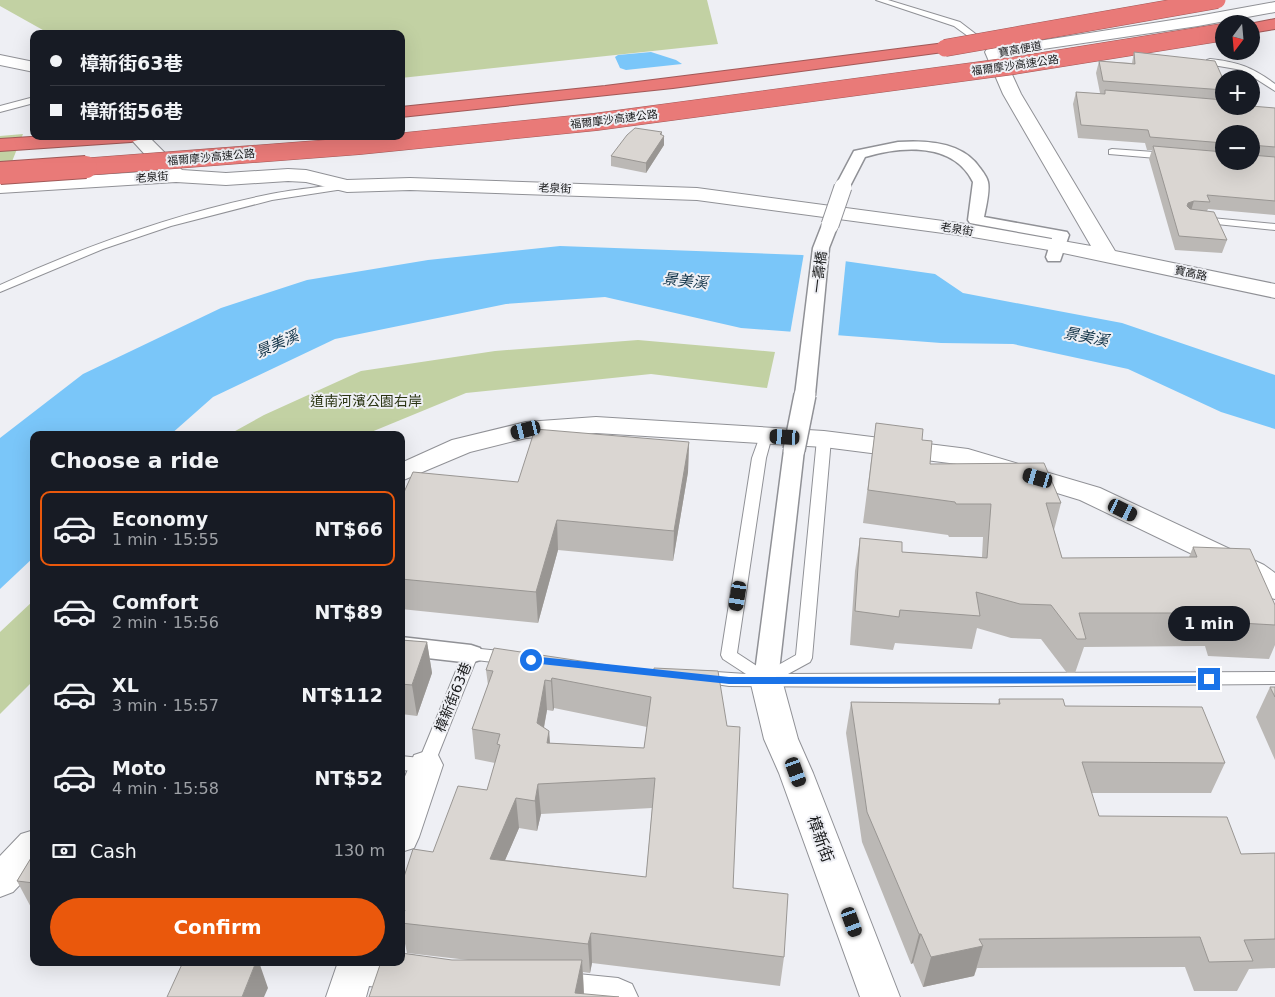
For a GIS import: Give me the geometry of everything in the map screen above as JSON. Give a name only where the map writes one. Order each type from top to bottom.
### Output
[{"type":"highway","points":[[405,112],[486,105],[719,78],[945,48],[1217,0]]},
{"type":"highway","points":[[945,48],[1065,16],[1092,6]]},
{"type":"highway","points":[[1260,26],[1275,24]]},
{"type":"highway","name":"福爾摩沙高速公路","points":[[0,173],[348,146],[595,122],[1012,66],[1215,33]]},
{"type":"highway","points":[[1260,39],[1275,37]]},
{"type":"highway","points":[[595,122],[835,99],[1215,46]]},
{"type":"highway","points":[[0,145],[73,140]]},
{"type":"street","name":"寶高便道","points":[[1107,256],[1012,94],[994,52],[1198,22],[1275,7]]},
{"type":"street","points":[[0,60],[30,66]]},
{"type":"street","points":[[141,140],[176,176]]},
{"type":"street","name":"一壽橋","points":[[766,680],[794,450],[805,395],[821,248],[843,187],[859,154],[879,148],[928,147],[950,152],[965,160],[981,182],[976,220],[1061,234],[1056,252]]},
{"type":"street","name":"老泉街","points":[[0,187],[176,176],[226,179],[288,175],[306,176],[347,186],[410,184],[697,194],[924,223],[1056,252],[1107,256]]},
{"type":"street","name":"寶高路","points":[[1107,256],[1275,291]]},
{"type":"street","points":[[405,471],[461,446],[526,430],[596,425],[824,439],[968,458],[1090,494],[1254,572],[1275,589]]},
{"type":"street","points":[[405,646],[471,654]]},
{"type":"street","name":"樟新街","points":[[766,680],[781,739],[796,772],[880,997]]},
{"type":"street","points":[[405,815],[414,764]]},
{"type":"street","points":[[0,881],[30,849]]},
{"type":"street","points":[[348,972],[453,978]]},
{"type":"street","points":[[511,985],[618,997]]},
{"type":"lane","points":[[880,0],[957,24],[994,52]]},
{"type":"lane","points":[[1210,62],[1236,64],[1249,68],[1275,88]]},
{"type":"lane","points":[[0,109],[30,101]]},
{"type":"lane","points":[[1112,152],[1177,157]]},
{"type":"lane","points":[[0,289],[101,246],[189,218],[272,197],[347,186]]},
{"type":"lane","points":[[1190,219],[1275,227]]},
{"type":"lane","points":[[766,436],[760,458],[730,655],[766,680]]},
{"type":"lane","points":[[766,680],[804,658],[824,439]]},
{"type":"lane","name":"樟新街63巷","points":[[414,764],[471,654],[521,659]]},
{"type":"lane","points":[[690,676],[729,680],[1084,681],[1275,678]]},
{"type":"green space","points":[[0,0],[707,0],[718,44],[405,78],[405,30],[43,30],[0,6]]},
{"type":"green space","points":[[23,134],[3,184],[0,184],[0,136]]},
{"type":"green space","name":"道南河濱公園右岸","points":[[638,340],[775,352],[767,388],[651,374],[466,393],[374,431],[235,431],[264,415],[361,371],[495,351]]},
{"type":"green space","points":[[30,604],[30,684],[0,714],[0,632]]},
{"type":"water","points":[[651,52],[676,60],[682,64],[626,70],[620,68],[615,57],[618,55]]},
{"type":"water","name":"景美溪","points":[[560,246],[802,255],[935,274],[963,293],[1122,323],[1275,375],[1275,429],[1221,412],[1128,369],[1013,344],[941,343],[741,328],[605,297],[506,304],[335,339],[213,397],[175,431],[30,431],[30,561],[0,589],[0,438],[83,374],[221,308],[307,280],[428,260]]},
{"type":"pier","points":[[804,253],[846,259],[838,338],[790,334]]},
{"type":"building","points":[[1134,52],[1215,61],[1219,70],[1215,70],[1215,89],[1103,81],[1099,61],[1135,64]]},
{"type":"building","points":[[1105,90],[1215,99],[1215,115],[1260,115],[1260,107],[1275,108],[1275,147],[1260,146],[1260,125],[1215,125],[1215,142],[1150,137],[1148,130],[1081,125],[1076,92],[1105,94]]},
{"type":"building","points":[[635,128],[662,132],[660,134],[664,136],[646,163],[611,156],[627,135]]},
{"type":"building","points":[[1153,146],[1215,151],[1215,170],[1260,170],[1260,156],[1275,157],[1275,201],[1207,195],[1210,202],[1194,201],[1188,203],[1187,206],[1190,209],[1214,212],[1227,240],[1179,236]]},
{"type":"building","points":[[876,423],[923,429],[922,440],[932,441],[930,464],[1044,463],[1061,503],[1046,503],[1062,558],[1197,557],[1193,547],[1250,549],[1275,605],[1275,625],[1222,622],[1218,613],[1079,613],[1086,639],[1077,639],[1051,605],[1020,604],[976,592],[980,616],[900,610],[899,617],[855,611],[860,538],[902,542],[902,552],[987,558],[991,504],[956,504],[955,502],[868,490]]},
{"type":"building","points":[[535,429],[689,442],[674,531],[557,520],[536,592],[405,579],[405,490],[413,472],[518,482]]},
{"type":"building","points":[[405,640],[427,642],[412,685],[405,684]]},
{"type":"building","points":[[494,648],[654,672],[654,668],[718,671],[727,726],[740,727],[733,888],[788,894],[784,957],[591,933],[588,944],[405,923],[405,874],[413,849],[433,852],[458,786],[487,790],[500,745],[497,744],[500,734],[472,729],[493,671],[486,670]],"holes":[[[552,678],[651,697],[644,748],[547,743],[549,731],[537,723],[545,680],[551,681]],[[655,778],[646,877],[490,859],[516,798],[535,801],[538,784]]]},
{"type":"building","points":[[1270,687],[1275,687],[1275,697]]},
{"type":"building","points":[[999,699],[1063,699],[1065,706],[1202,707],[1225,763],[1082,762],[1099,816],[1227,817],[1241,854],[1275,853],[1275,939],[1244,940],[1253,961],[1209,962],[1200,937],[979,939],[983,946],[931,957],[921,934],[919,934],[867,812],[851,702],[1000,704]]},
{"type":"building","points":[[30,860],[30,883],[17,881]]},
{"type":"building","points":[[405,954],[452,960],[582,960],[575,993],[619,997],[369,997],[380,966],[405,966]]},
{"type":"building","points":[[181,966],[254,966],[242,997],[167,997]]},
{"type":"route","points":[[531,660],[729,680],[1084,681],[1209,679]]}]
